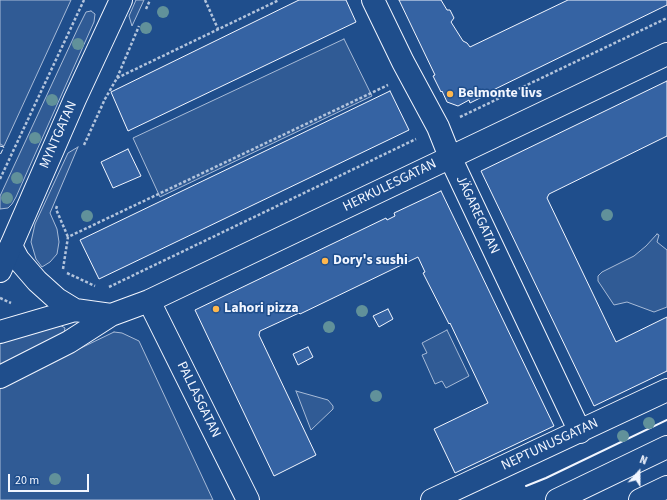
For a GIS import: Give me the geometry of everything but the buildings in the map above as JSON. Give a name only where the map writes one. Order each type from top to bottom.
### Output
[{"type":"main road","name":"MYNTGATAN","points":[[0,271],[75,100],[121,0]]},
{"type":"main road","name":"JÄGAREGATAN","points":[[373,0],[403,62],[438,127],[450,157],[580,432]]},
{"type":"main road","name":"HERKULESGATAN","points":[[0,377],[69,342],[111,315],[149,301],[667,54]]},
{"type":"main road","name":"HERKULESGATAN","points":[[11,246],[18,259],[37,281],[57,299],[75,310],[111,315]]},
{"type":"main road","name":"PALLASGATAN","points":[[149,301],[248,500]]},
{"type":"main road","name":"HERKULESGATAN","points":[[0,332],[75,310]]},
{"type":"main road","name":"NEPTUNUSGATAN","points":[[432,500],[667,390]]},
{"type":"main road","points":[[557,500],[667,447]]},
{"type":"main road","points":[[640,500],[667,487]]},
{"type":"path","points":[[0,179],[84,0]]},
{"type":"path","points":[[144,14],[150,0]]},
{"type":"path","points":[[205,0],[218,29]]},
{"type":"path","points":[[117,78],[279,0]]},
{"type":"path","points":[[104,289],[667,18]]},
{"type":"path","points":[[84,147],[105,99],[117,78],[141,21]]},
{"type":"path","points":[[68,237],[394,82]]},
{"type":"path","points":[[59,202],[56,209],[68,237],[62,270]]},
{"type":"shaded area","points":[[0,0],[71,0],[4,146],[0,144]]},
{"type":"shaded area","points":[[136,0],[144,0],[132,26],[129,16]]},
{"type":"shaded area","points":[[91,11],[95,14],[94,22],[16,197],[8,208],[0,209],[0,196],[78,28],[86,12]]},
{"type":"shaded area","points":[[344,39],[372,96],[160,197],[133,138]]},
{"type":"shaded area","points":[[78,147],[50,213],[57,229],[59,242],[57,254],[50,262],[42,267],[36,259],[31,242],[35,224],[68,153]]},
{"type":"shaded area","points":[[657,234],[659,235],[657,242],[667,250],[667,307],[654,312],[627,302],[614,305],[598,281],[598,276],[602,272],[634,256]]},
{"type":"shaded area","points":[[60,325],[65,328],[64,333],[0,365],[0,341]]},
{"type":"shaded area","points":[[447,330],[469,376],[446,388],[442,381],[435,384],[422,355],[427,353],[422,343]]},
{"type":"shaded area","points":[[114,332],[122,333],[139,341],[213,500],[0,500],[0,387]]},
{"type":"shaded area","points":[[296,391],[328,400],[333,406],[333,409],[311,430]]},
{"type":"fence","points":[[0,146],[4,147],[0,155]]},
{"type":"wall","points":[[526,486],[546,478],[667,420]]},
{"type":"place","name":"Belmonte livs","points":[[450,94]]},
{"type":"place","name":"Dory's sushi","points":[[325,261]]},
{"type":"place","name":"Lahori pizza","points":[[216,309]]}]
